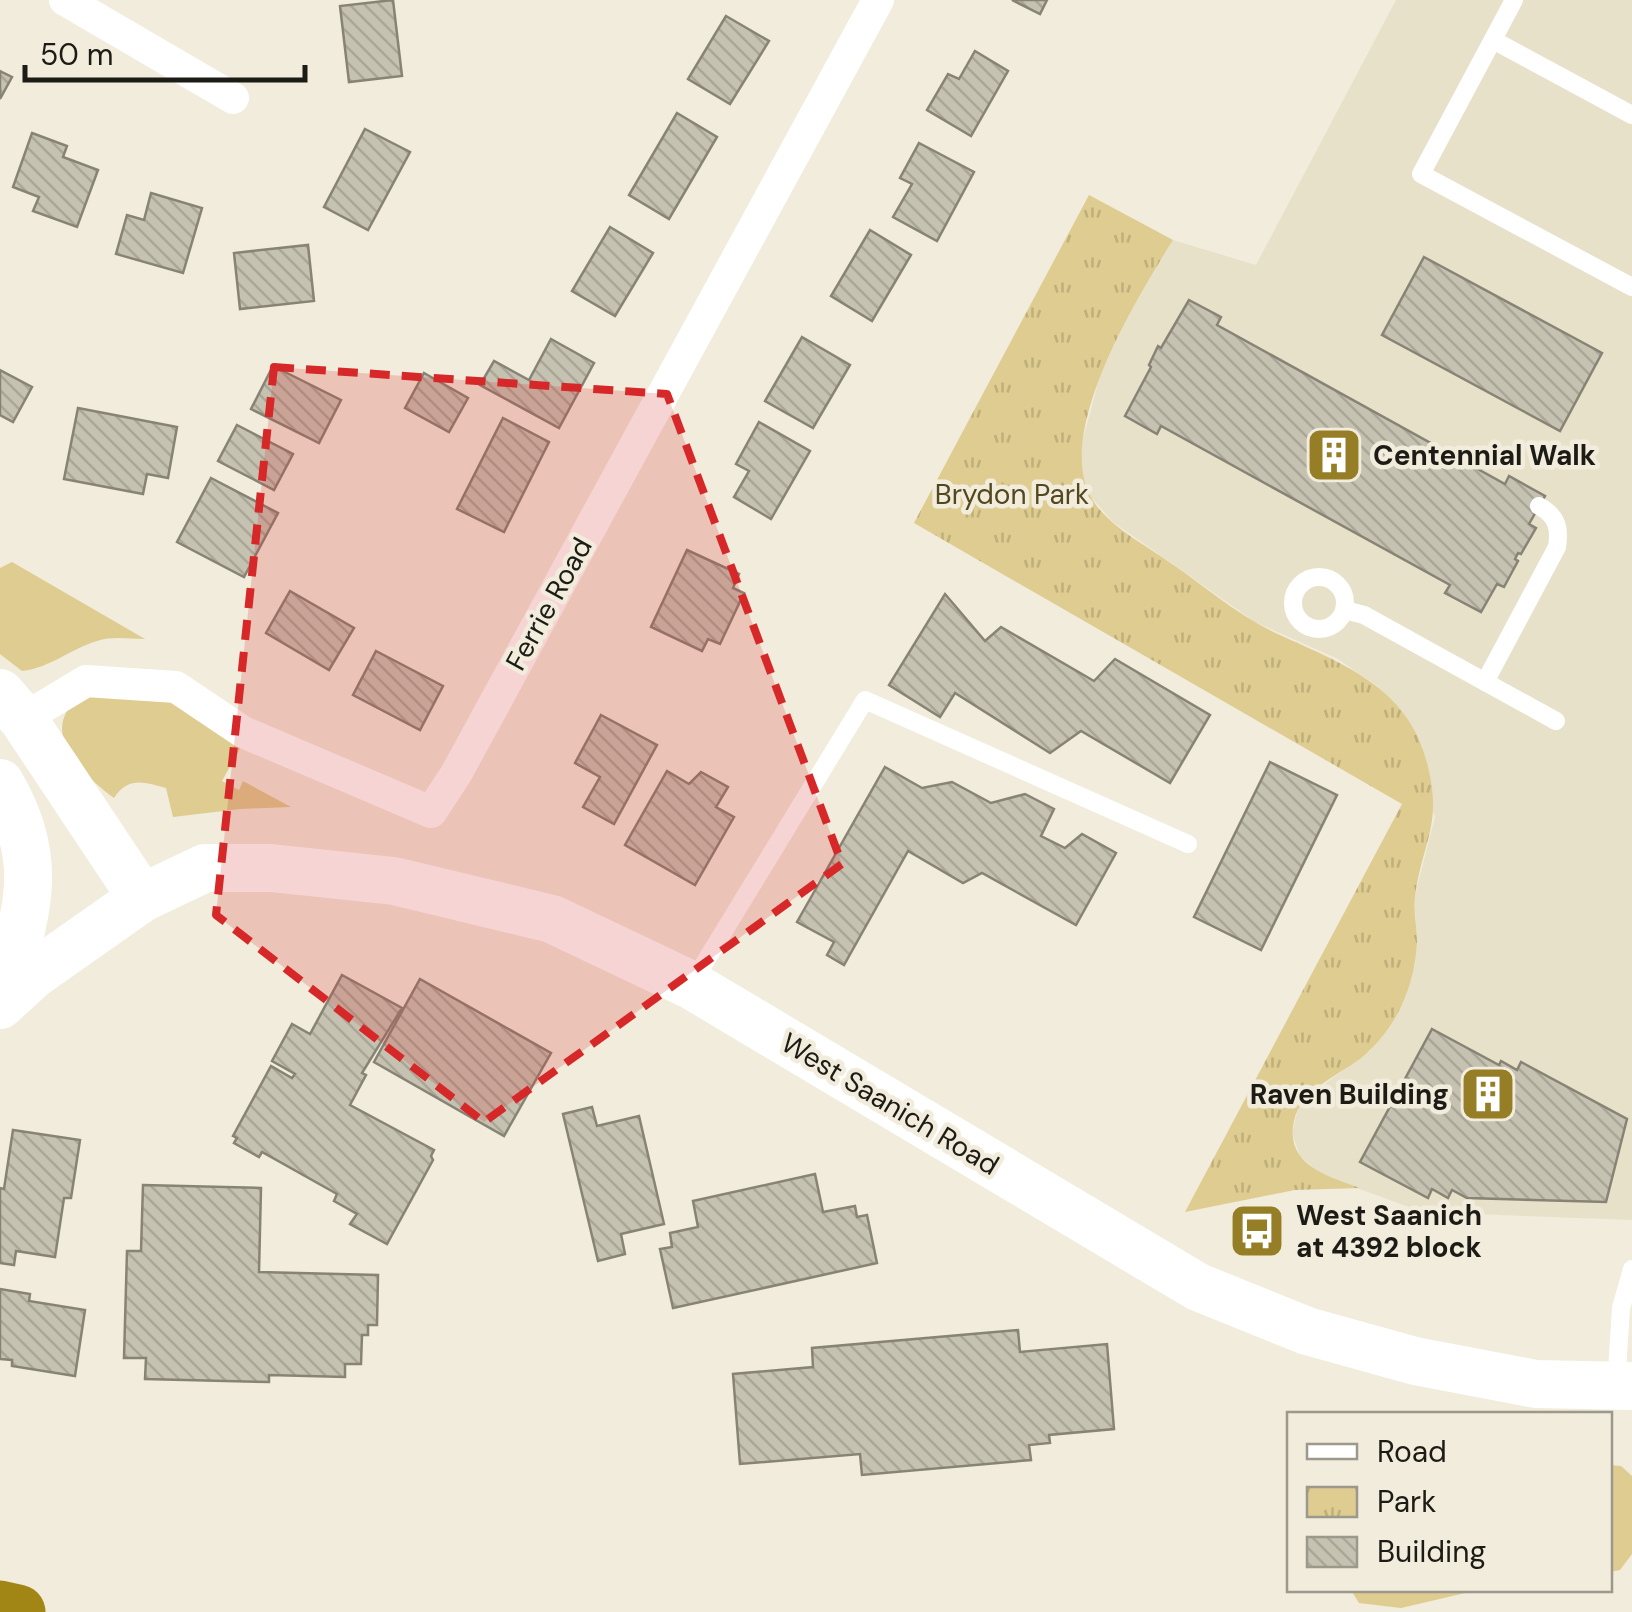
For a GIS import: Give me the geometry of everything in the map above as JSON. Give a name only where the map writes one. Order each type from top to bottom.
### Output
[{"type":"highway","points":[[0,1608],[18,1612]]},
{"type":"main road","points":[[12,706],[142,898]]},
{"type":"main road","points":[[0,783],[18,813],[30,865],[24,918],[0,1005]]},
{"type":"main road","name":"West Saanich Road","points":[[0,1005],[34,974],[142,898],[205,868],[271,868],[394,881],[552,919],[691,986],[1198,1287],[1307,1331],[1414,1360],[1536,1384],[1624,1386]]},
{"type":"street","points":[[65,0],[234,98]]},
{"type":"street","name":"Ferrie Road","points":[[12,706],[86,681],[176,687],[243,732],[432,812],[878,0]]},
{"type":"lane","points":[[1514,0],[1421,174],[1632,288]]},
{"type":"lane","points":[[1493,40],[1632,115]]},
{"type":"lane","points":[[1485,682],[1557,547],[1559,527],[1550,512],[1539,506]]},
{"type":"lane","points":[[1345,610],[1364,615],[1556,721]]},
{"type":"lane","points":[[691,986],[865,700],[1188,844]]},
{"type":"lane","points":[[1624,1386],[1622,1308],[1632,1270]]},
{"type":"highlighted area","points":[[274,367],[667,394],[842,864],[484,1122],[216,915]]},
{"type":"shaded area","points":[[1396,0],[1632,0],[1632,1220],[1422,1212],[1322,1175],[1300,1156],[1292,1133],[1298,1109],[1308,1096],[1370,1051],[1415,965],[1414,899],[1435,817],[1404,714],[1376,685],[1338,659],[1255,622],[1113,522],[1090,496],[1083,477],[1080,450],[1100,376],[1132,305],[1173,240],[1256,265]]},
{"type":"green space","name":"Brydon Park","points":[[1089,195],[1173,240],[1122,329],[1091,402],[1083,437],[1082,470],[1091,497],[1117,526],[1238,611],[1370,681],[1405,715],[1427,763],[1432,817],[1415,896],[1416,957],[1404,1000],[1381,1039],[1361,1058],[1315,1089],[1298,1109],[1294,1121],[1293,1136],[1302,1158],[1322,1173],[1360,1188],[1295,1190],[1185,1212],[1402,804],[914,523]]},
{"type":"green space","points":[[12,562],[145,639],[102,639],[22,671],[0,654],[0,568]]},
{"type":"green space","points":[[155,692],[243,743],[222,781],[239,790],[243,781],[291,807],[173,817],[166,788],[137,782],[114,798],[105,791],[84,772],[68,749],[62,725],[66,713],[81,694]]},
{"type":"green space","points":[[1612,1465],[1621,1466],[1632,1476],[1632,1554],[1620,1570],[1612,1572]]},
{"type":"green space","points":[[1352,1592],[1469,1592],[1401,1608],[1359,1603]]},
{"type":"building","points":[[393,0],[402,76],[349,82],[340,6]]},
{"type":"building","points":[[1012,0],[1047,0],[1040,14]]},
{"type":"building","points":[[726,16],[769,41],[730,104],[688,79]]},
{"type":"building","points":[[975,51],[1008,71],[971,136],[927,110],[948,74],[959,79]]},
{"type":"building","points":[[0,71],[12,77],[0,99]]},
{"type":"building","points":[[677,113],[717,137],[669,219],[629,195]]},
{"type":"building","points":[[365,129],[410,152],[368,230],[324,207]]},
{"type":"building","points":[[32,133],[67,146],[63,157],[98,170],[77,227],[33,211],[39,197],[13,187]]},
{"type":"building","points":[[919,143],[974,172],[937,241],[893,217],[912,184],[900,178]]},
{"type":"building","points":[[151,193],[202,208],[183,273],[116,254],[127,215],[144,220]]},
{"type":"building","points":[[610,227],[653,253],[615,316],[572,291]]},
{"type":"building","points":[[870,230],[911,255],[872,321],[831,296]]},
{"type":"building","points":[[308,245],[314,301],[240,309],[234,253]]},
{"type":"building","points":[[1424,257],[1602,353],[1560,431],[1382,335]]},
{"type":"building","name":"Centennial Walk","points":[[1189,300],[1221,317],[1217,325],[1505,484],[1509,476],[1545,496],[1529,524],[1536,528],[1521,554],[1518,553],[1518,561],[1504,587],[1497,584],[1481,612],[1445,593],[1450,585],[1161,426],[1157,434],[1125,416],[1158,346],[1161,348]]},
{"type":"building","points":[[802,337],[850,365],[813,428],[765,401]]},
{"type":"building","points":[[551,339],[594,363],[559,428],[480,385],[494,361],[529,380]]},
{"type":"building","points":[[273,366],[341,400],[319,443],[251,409]]},
{"type":"building","points":[[0,370],[32,387],[13,422],[0,415]]},
{"type":"building","points":[[424,373],[468,398],[449,432],[405,408]]},
{"type":"building","points":[[78,408],[177,427],[168,478],[147,474],[143,494],[64,479]]},
{"type":"building","points":[[503,418],[549,442],[504,532],[457,509]]},
{"type":"building","points":[[759,422],[810,451],[771,519],[734,497],[749,471],[736,464]]},
{"type":"building","points":[[237,425],[293,454],[274,490],[218,461]]},
{"type":"building","points":[[211,478],[278,513],[244,577],[177,542]]},
{"type":"building","points":[[687,550],[739,574],[733,588],[744,593],[720,644],[708,639],[702,651],[651,627]]},
{"type":"building","points":[[290,591],[354,628],[329,670],[266,633]]},
{"type":"building","points":[[945,594],[985,641],[1001,627],[1094,681],[1115,659],[1210,715],[1170,783],[1081,731],[1050,753],[955,693],[940,717],[889,685]]},
{"type":"building","points":[[376,651],[443,686],[420,730],[353,695]]},
{"type":"building","points":[[601,715],[657,745],[614,824],[583,807],[600,777],[575,763]]},
{"type":"building","points":[[1270,762],[1337,795],[1261,950],[1194,917]]},
{"type":"building","points":[[885,767],[922,788],[952,782],[991,803],[1025,794],[1054,809],[1041,836],[1065,848],[1082,834],[1116,853],[1076,925],[982,873],[963,883],[908,851],[844,965],[827,955],[834,942],[797,922]]},
{"type":"building","points":[[667,771],[689,784],[701,772],[728,787],[716,807],[734,817],[695,885],[625,845]]},
{"type":"building","points":[[342,975],[402,1008],[362,1073],[366,1075],[350,1105],[434,1150],[433,1160],[387,1244],[350,1224],[357,1214],[334,1201],[337,1194],[262,1152],[259,1157],[234,1143],[237,1138],[233,1136],[271,1066],[292,1078],[295,1074],[272,1061],[292,1024],[310,1034]]},
{"type":"building","points":[[420,979],[551,1053],[504,1136],[374,1062]]},
{"type":"building","name":"Raven Building","points":[[1432,1029],[1499,1065],[1501,1061],[1517,1070],[1521,1062],[1627,1119],[1606,1202],[1467,1198],[1452,1190],[1448,1198],[1432,1189],[1428,1198],[1360,1162]]},
{"type":"building","points":[[592,1107],[597,1126],[639,1116],[664,1224],[621,1234],[625,1254],[598,1261],[563,1114]]},
{"type":"building","points":[[13,1130],[80,1140],[71,1198],[64,1198],[55,1257],[16,1251],[14,1265],[0,1263],[0,1188],[4,1189]]},
{"type":"building","points":[[815,1174],[823,1212],[855,1206],[857,1217],[867,1215],[877,1263],[673,1308],[660,1249],[672,1247],[670,1233],[698,1227],[693,1201]]},
{"type":"building","points":[[143,1185],[261,1188],[259,1272],[378,1275],[377,1325],[368,1325],[368,1335],[362,1335],[361,1364],[345,1364],[345,1377],[269,1375],[269,1382],[145,1379],[146,1358],[124,1358],[127,1251],[141,1251]]},
{"type":"building","points":[[0,1289],[30,1294],[29,1301],[85,1310],[75,1376],[12,1366],[12,1360],[0,1359]]},
{"type":"building","points":[[1018,1330],[1020,1352],[1107,1344],[1114,1429],[1049,1435],[1050,1443],[1029,1445],[1031,1460],[862,1475],[860,1454],[740,1464],[733,1374],[813,1367],[812,1348]]},
{"type":"place","name":"Centennial Walk","points":[[1334,455]]},
{"type":"place","name":"Raven Building","points":[[1488,1094]]},
{"type":"place","name":"West Saanich at 4392 block","points":[[1257,1231]]}]
